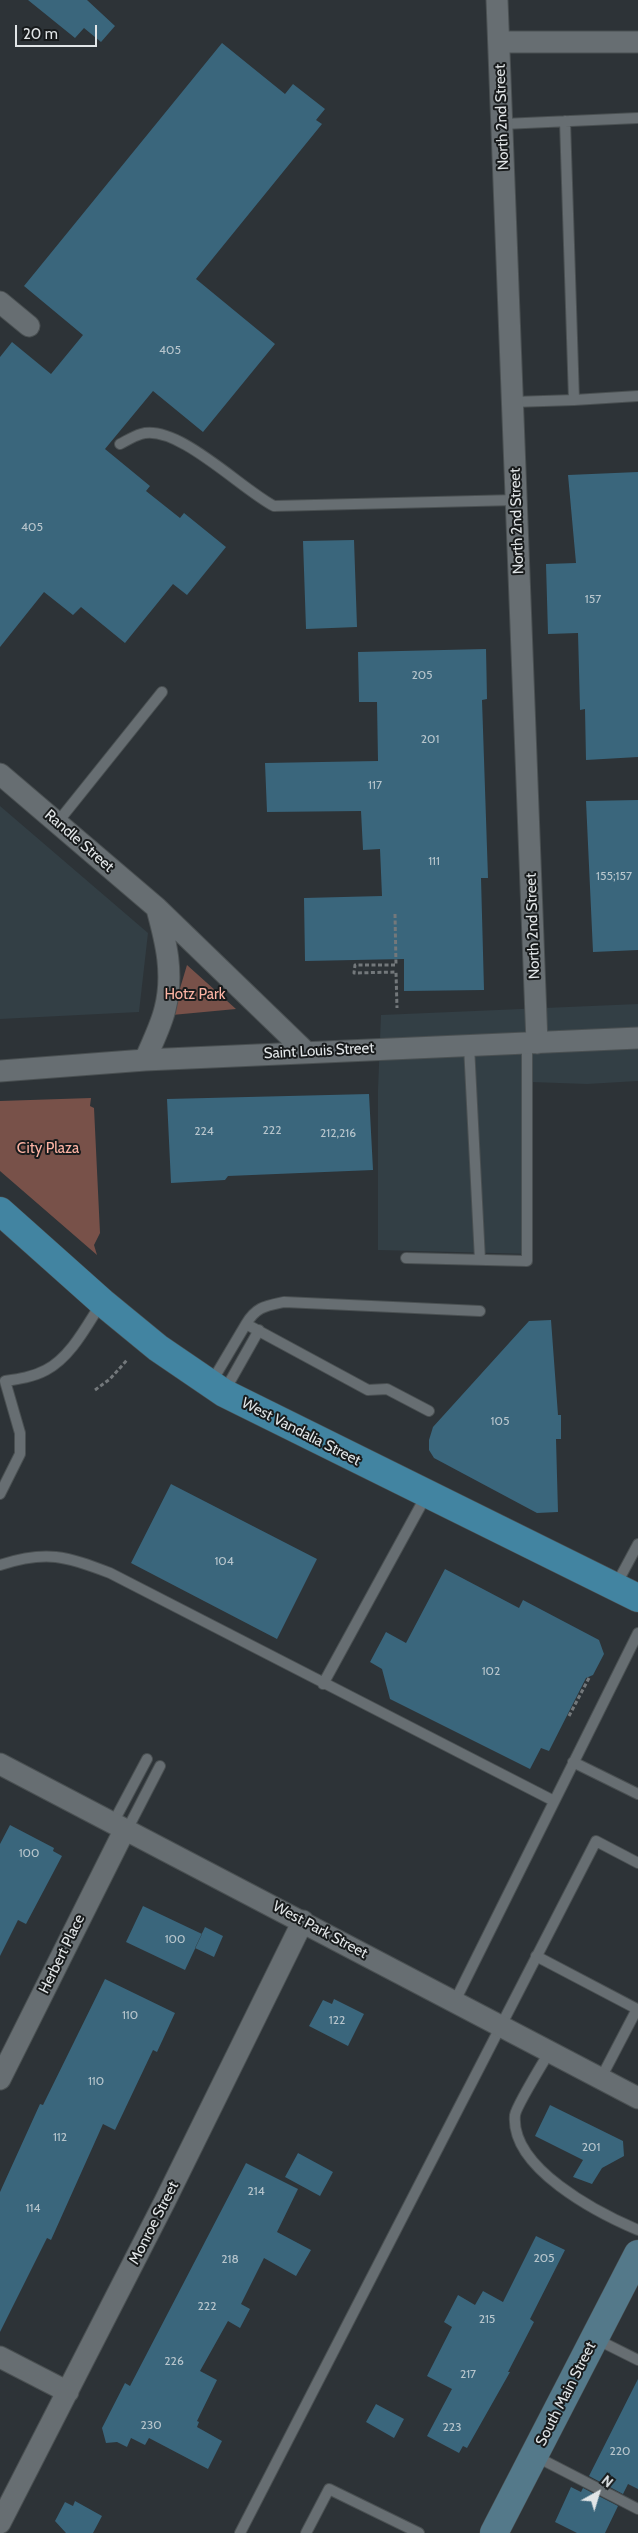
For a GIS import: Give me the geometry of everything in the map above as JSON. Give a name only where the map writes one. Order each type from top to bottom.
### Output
[{"type":"main road","name":"West Vandalia Street","points":[[0,1211],[102,1302],[158,1348],[217,1388],[627,1592]]},
{"type":"main road","name":"South Main Street","points":[[494,2533],[638,2254]]},
{"type":"street","name":"North 2nd Street","points":[[497,0],[513,402],[532,1043]]},
{"type":"street","points":[[499,42],[638,42]]},
{"type":"street","points":[[0,302],[29,326]]},
{"type":"street","name":"Randle Street","points":[[2,778],[157,908],[306,1052]]},
{"type":"street","points":[[145,1060],[165,1010],[170,976],[167,943],[157,908]]},
{"type":"street","name":"Saint Louis Street","points":[[0,1071],[145,1060],[638,1038]]},
{"type":"street","name":"West Park Street","points":[[0,1764],[638,2098]]},
{"type":"street","name":"Herbert Place","points":[[0,2079],[121,1827]]},
{"type":"street","name":"Monroe Street","points":[[0,2523],[165,2201],[303,1921]]},
{"type":"street","points":[[0,2357],[68,2392]]},
{"type":"lane","points":[[503,124],[638,118]]},
{"type":"lane","points":[[565,121],[574,400]]},
{"type":"lane","points":[[513,402],[638,396]]},
{"type":"lane","points":[[120,444],[142,434],[169,435],[198,452],[261,499],[274,506],[516,500]]},
{"type":"lane","points":[[57,823],[162,692]]},
{"type":"lane","points":[[406,1258],[527,1261],[532,1043]]},
{"type":"lane","points":[[469,1046],[480,1260]]},
{"type":"lane","points":[[0,1494],[20,1454],[20,1433],[5,1381],[47,1370],[68,1351],[102,1302]]},
{"type":"lane","points":[[217,1388],[246,1324],[253,1313],[284,1302],[480,1311]]},
{"type":"lane","points":[[246,1324],[368,1390],[387,1390],[429,1411]]},
{"type":"lane","points":[[217,1388],[259,1330]]},
{"type":"lane","points":[[323,1684],[427,1494]]},
{"type":"lane","points":[[627,1592],[638,1544]]},
{"type":"lane","points":[[0,1565],[38,1555],[79,1561],[110,1573],[554,1801]]},
{"type":"lane","points":[[455,2001],[638,1633]]},
{"type":"lane","points":[[121,1827],[147,1759]]},
{"type":"lane","points":[[574,1762],[638,1794]]},
{"type":"lane","points":[[121,1827],[160,1766]]},
{"type":"lane","points":[[240,2533],[596,1841],[638,1863]]},
{"type":"lane","points":[[536,1956],[637,2009],[601,2078]]},
{"type":"lane","points":[[550,2051],[515,2114],[518,2139],[532,2163],[573,2196],[638,2230]]},
{"type":"lane","points":[[595,2338],[638,2360]]},
{"type":"lane","points":[[534,2456],[638,2510]]},
{"type":"lane","points":[[306,2533],[329,2488],[419,2533]]},
{"type":"path","points":[[395,914],[396,965],[355,965],[354,973],[396,972],[397,1008]]},
{"type":"path","points":[[95,1390],[110,1379],[128,1358]]},
{"type":"path","points":[[570,1716],[590,1676]]},
{"type":"shaded area","points":[[0,806],[148,933],[139,1012],[0,1019]]},
{"type":"shaded area","points":[[638,1004],[638,1081],[587,1084],[531,1082],[533,1254],[378,1250],[378,1090],[381,1015]]},
{"type":"green space","name":"Hotz Park","points":[[187,965],[236,1009],[172,1015]]},
{"type":"green space","name":"City Plaza","points":[[91,1098],[90,1106],[94,1108],[100,1233],[94,1245],[97,1255],[0,1171],[0,1101]]},
{"type":"building","points":[[28,0],[87,0],[115,26],[101,42],[84,28],[75,38]]},
{"type":"building","points":[[222,43],[285,94],[293,84],[325,109],[316,120],[322,124],[196,279],[275,344],[203,432],[153,391],[105,449],[150,486],[146,491],[180,518],[184,513],[226,547],[187,595],[173,584],[125,643],[81,607],[73,615],[44,592],[0,647],[0,357],[12,342],[51,374],[83,335],[24,286]]},
{"type":"building","points":[[638,472],[638,757],[586,760],[585,709],[580,710],[578,633],[548,634],[546,564],[576,563],[568,475]]},
{"type":"building","points":[[354,540],[357,627],[306,629],[303,541]]},
{"type":"building","points":[[486,649],[487,699],[482,700],[488,878],[481,878],[484,990],[404,991],[404,959],[305,961],[304,898],[382,896],[380,849],[363,850],[361,811],[267,812],[265,763],[378,761],[377,702],[359,702],[358,652]]},
{"type":"building","points":[[638,800],[638,950],[593,952],[586,801]]},
{"type":"building","points":[[369,1094],[373,1170],[228,1176],[225,1180],[171,1183],[167,1099]]},
{"type":"building","points":[[551,1320],[558,1415],[561,1415],[561,1439],[556,1439],[558,1512],[537,1513],[434,1458],[429,1450],[429,1440],[433,1427],[529,1321]]},
{"type":"building","points":[[171,1484],[317,1559],[277,1639],[131,1563]]},
{"type":"building","points":[[445,1569],[519,1608],[523,1600],[599,1640],[604,1654],[593,1675],[586,1678],[549,1751],[541,1748],[530,1769],[390,1699],[382,1669],[370,1662],[386,1632],[406,1643]]},
{"type":"building","points":[[10,1825],[54,1848],[53,1851],[62,1856],[26,1924],[18,1920],[0,1956],[0,1844]]},
{"type":"building","points":[[143,1906],[202,1934],[185,1970],[126,1942]]},
{"type":"building","points":[[205,1927],[223,1936],[214,1957],[195,1948]]},
{"type":"building","points":[[105,1979],[175,2013],[157,2052],[153,2050],[115,2130],[103,2124],[51,2240],[47,2238],[0,2332],[0,2192],[40,2104],[43,2105]]},
{"type":"building","points":[[334,1999],[364,2014],[348,2046],[309,2026],[323,2000],[332,2004]]},
{"type":"building","points":[[550,2105],[623,2141],[624,2156],[602,2168],[592,2184],[573,2177],[583,2160],[535,2136]]},
{"type":"building","points":[[298,2153],[333,2172],[320,2196],[285,2177]]},
{"type":"building","points":[[246,2163],[298,2189],[277,2232],[311,2250],[296,2276],[264,2258],[241,2304],[250,2309],[240,2328],[228,2321],[200,2371],[217,2380],[197,2421],[199,2422],[197,2427],[222,2441],[208,2469],[149,2438],[145,2445],[131,2438],[127,2447],[117,2442],[106,2443],[102,2428],[125,2383],[130,2386]]},
{"type":"building","points":[[536,2236],[565,2250],[530,2319],[534,2322],[508,2372],[510,2372],[467,2448],[463,2446],[459,2453],[427,2436],[452,2389],[427,2376],[452,2327],[444,2322],[458,2295],[475,2305],[483,2291],[503,2302]]},
{"type":"building","points":[[638,2379],[638,2489],[628,2484],[623,2494],[589,2476]]},
{"type":"building","points":[[376,2404],[404,2419],[394,2438],[366,2422]]},
{"type":"building","points":[[571,2487],[581,2492],[583,2488],[618,2506],[605,2533],[577,2533],[555,2522]]},
{"type":"building","points":[[75,2501],[102,2516],[93,2533],[66,2533],[55,2521],[65,2502],[73,2506]]}]
